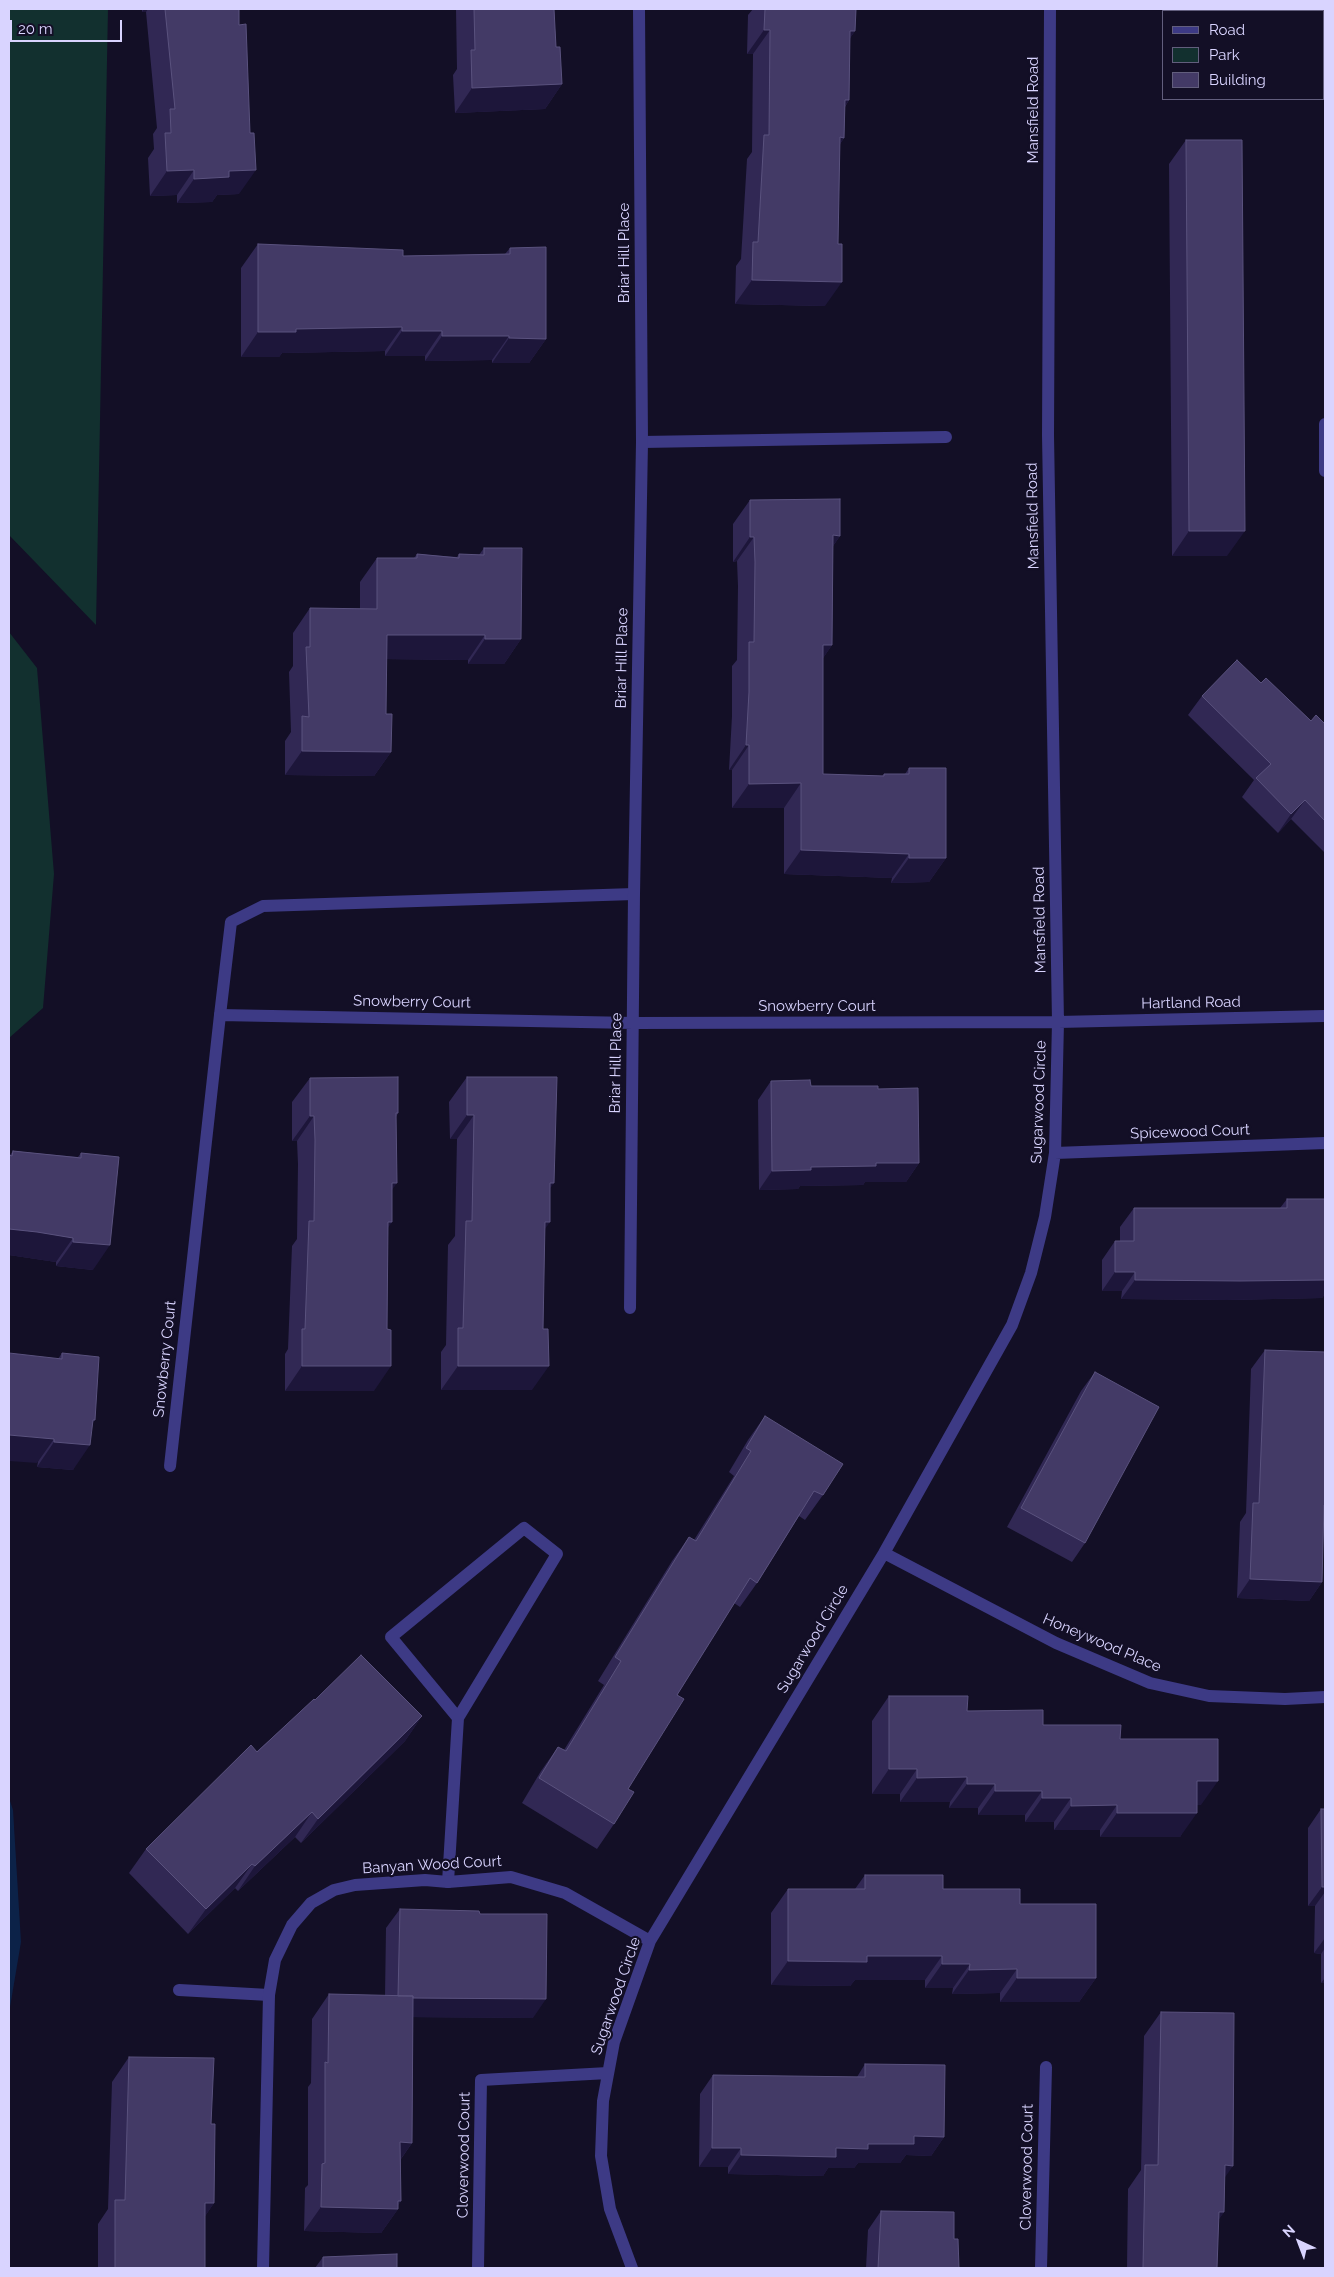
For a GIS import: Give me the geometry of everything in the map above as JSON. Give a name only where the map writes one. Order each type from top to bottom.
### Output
[{"type":"street","name":"Briar Hill Place","points":[[630,1308],[634,894],[642,442],[639,9]]},
{"type":"street","name":"Mansfield Road","points":[[1050,9],[1048,435],[1058,1022]]},
{"type":"street","points":[[1325,424],[1325,471]]},
{"type":"street","points":[[642,442],[946,437]]},
{"type":"street","points":[[220,1015],[231,922],[263,906],[634,894]]},
{"type":"street","name":"Snowberry Court","points":[[170,1466],[220,1015],[633,1023],[1058,1022]]},
{"type":"street","name":"Hartland Road","points":[[1058,1022],[1325,1016]]},
{"type":"street","name":"Sugarwood Circle","points":[[632,2268],[610,2209],[601,2156],[603,2101],[614,2042],[650,1941],[884,1554],[1012,1325],[1032,1273],[1045,1217],[1056,1153],[1058,1022]]},
{"type":"street","name":"Spicewood Court","points":[[1056,1153],[1325,1143]]},
{"type":"street","points":[[448,1882],[458,1718],[557,1554],[524,1528],[391,1637],[458,1718]]},
{"type":"street","name":"Honeywood Place","points":[[884,1554],[1056,1643],[1150,1683],[1208,1696],[1285,1699],[1325,1696]]},
{"type":"street","name":"Banyan Wood Court","points":[[263,2268],[269,1995],[275,1960],[292,1925],[311,1903],[334,1890],[354,1884],[424,1880],[448,1882],[510,1877],[565,1894],[650,1941]]},
{"type":"street","points":[[179,1990],[269,1995]]},
{"type":"street","name":"Cloverwood Court","points":[[1041,2268],[1046,2067]]},
{"type":"street","name":"Cloverwood Court","points":[[478,2268],[480,2080],[608,2073]]},
{"type":"green space","points":[[9,9],[108,9],[96,625],[9,535]]},
{"type":"green space","points":[[9,632],[37,668],[54,874],[43,1008],[9,1038]]},
{"type":"water","points":[[9,1798],[13,1810],[21,1942],[9,2013]]},
{"type":"building","points":[[165,9],[239,9],[239,25],[246,24],[250,133],[254,133],[256,170],[229,171],[229,177],[194,179],[194,170],[167,171],[165,133],[171,133],[170,109],[175,109]]},
{"type":"building","points":[[474,9],[554,9],[556,47],[560,47],[562,84],[472,88],[471,50],[475,50]]},
{"type":"building","points":[[765,9],[856,9],[855,31],[850,31],[849,100],[845,100],[844,138],[840,137],[838,244],[842,244],[842,282],[752,280],[753,242],[758,242],[764,135],[769,135],[770,30],[764,30]]},
{"type":"building","points":[[1186,140],[1242,140],[1245,531],[1189,531]]},
{"type":"building","points":[[258,244],[403,250],[403,256],[510,254],[510,248],[546,247],[546,339],[509,338],[509,336],[442,336],[442,331],[402,331],[402,327],[296,329],[296,332],[258,332]]},
{"type":"building","points":[[840,499],[840,536],[833,535],[832,645],[823,645],[823,774],[884,776],[884,774],[909,774],[909,768],[946,768],[946,858],[909,858],[909,854],[801,850],[801,783],[749,784],[749,745],[746,745],[749,642],[754,642],[755,562],[754,537],[750,537],[750,500]]},
{"type":"building","points":[[484,548],[522,548],[521,639],[485,639],[485,635],[387,635],[386,714],[392,714],[391,752],[302,751],[302,716],[309,717],[306,647],[310,647],[310,608],[377,609],[377,558],[417,558],[417,554],[459,558],[459,554],[484,555]]},
{"type":"building","points":[[1237,660],[1261,683],[1266,678],[1311,721],[1316,715],[1325,724],[1325,821],[1305,800],[1291,814],[1256,778],[1271,764],[1202,696]]},
{"type":"building","points":[[398,1077],[398,1113],[396,1113],[397,1183],[392,1183],[392,1222],[388,1222],[387,1329],[391,1330],[391,1366],[302,1366],[302,1329],[305,1329],[309,1221],[314,1221],[315,1140],[314,1116],[310,1116],[310,1078]]},
{"type":"building","points":[[467,1077],[557,1077],[554,1183],[550,1183],[550,1222],[545,1222],[543,1329],[548,1329],[549,1366],[458,1366],[458,1328],[463,1328],[466,1221],[472,1221],[474,1115],[467,1115]]},
{"type":"building","points":[[810,1080],[811,1086],[878,1086],[878,1089],[918,1088],[919,1163],[876,1163],[876,1166],[811,1167],[811,1170],[772,1171],[771,1081]]},
{"type":"building","points":[[13,1151],[81,1158],[81,1153],[119,1157],[110,1245],[73,1242],[73,1238],[9,1229],[9,1155],[12,1156]]},
{"type":"building","points":[[1287,1199],[1325,1199],[1325,1280],[1135,1280],[1135,1272],[1115,1272],[1115,1241],[1134,1241],[1134,1208],[1287,1208]]},
{"type":"building","points":[[1265,1350],[1325,1352],[1325,1505],[1322,1582],[1250,1579],[1253,1503],[1259,1503]]},
{"type":"building","points":[[9,1353],[62,1359],[62,1353],[99,1357],[95,1420],[93,1420],[90,1445],[54,1442],[54,1439],[9,1435]]},
{"type":"building","points":[[1095,1372],[1159,1407],[1085,1543],[1021,1508]]},
{"type":"building","points":[[765,1416],[843,1464],[823,1495],[814,1491],[757,1583],[750,1578],[677,1695],[684,1699],[628,1789],[634,1792],[614,1824],[539,1778],[558,1747],[566,1751],[621,1661],[615,1657],[689,1537],[696,1541],[751,1451],[746,1448]]},
{"type":"building","points":[[361,1655],[422,1716],[318,1819],[312,1812],[255,1866],[252,1864],[206,1909],[146,1849],[251,1745],[257,1752],[315,1700]]},
{"type":"building","points":[[889,1696],[968,1696],[967,1711],[1043,1710],[1043,1725],[1121,1725],[1120,1739],[1218,1739],[1218,1781],[1197,1781],[1197,1813],[1117,1813],[1117,1805],[1071,1806],[1071,1798],[1042,1798],[1042,1791],[995,1791],[995,1784],[967,1784],[967,1777],[917,1778],[917,1769],[889,1769]]},
{"type":"building","points":[[1321,1809],[1325,1809],[1325,1887],[1322,1887]]},
{"type":"building","points":[[865,1875],[943,1875],[943,1889],[1020,1889],[1020,1904],[1096,1904],[1096,1978],[1017,1978],[1017,1969],[969,1970],[970,1964],[942,1964],[942,1956],[867,1956],[867,1962],[788,1961],[788,1889],[865,1889]]},
{"type":"building","points":[[400,1909],[479,1911],[480,1914],[547,1914],[546,1999],[413,1998],[413,1996],[398,1996]]},
{"type":"building","points":[[329,1994],[413,1996],[412,2143],[400,2142],[401,2201],[398,2201],[398,2209],[321,2207],[322,2164],[325,2163],[325,2062],[328,2063]]},
{"type":"building","points":[[1161,2012],[1234,2013],[1233,2166],[1225,2165],[1224,2212],[1219,2212],[1217,2268],[1143,2268],[1145,2165],[1158,2165]]},
{"type":"building","points":[[129,2057],[214,2058],[211,2124],[215,2124],[214,2203],[205,2203],[205,2268],[115,2268],[115,2200],[125,2200]]},
{"type":"building","points":[[865,2064],[945,2065],[944,2137],[914,2136],[914,2144],[868,2144],[868,2149],[836,2148],[836,2157],[741,2155],[741,2148],[712,2148],[713,2075],[865,2077]]},
{"type":"building","points":[[881,2211],[954,2212],[954,2239],[958,2239],[959,2268],[878,2268]]},
{"type":"building","points":[[397,2254],[397,2268],[323,2268],[323,2257]]}]
